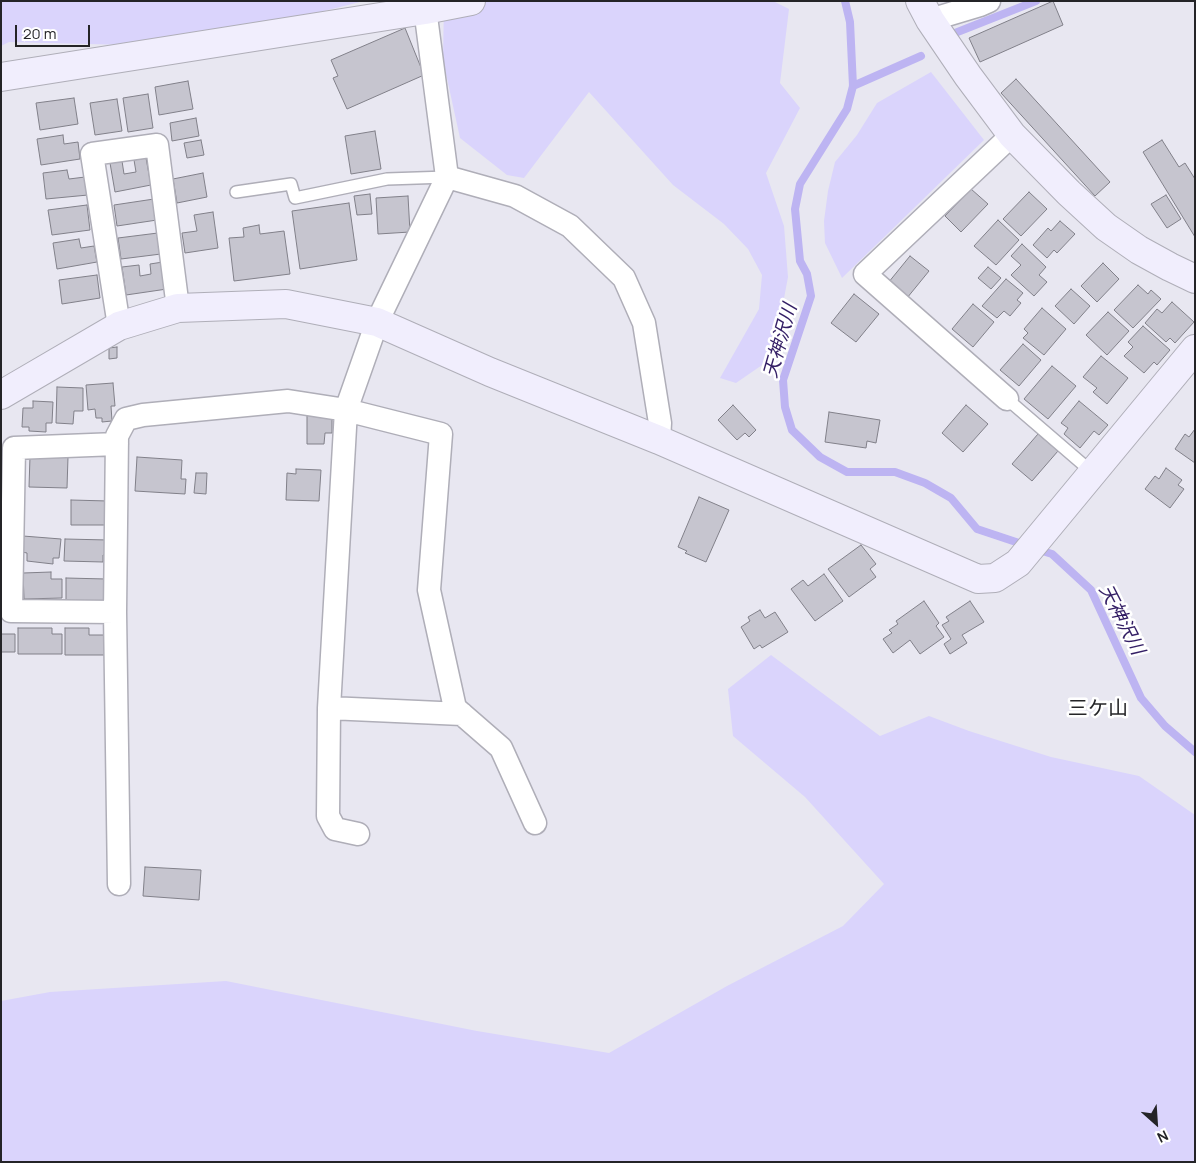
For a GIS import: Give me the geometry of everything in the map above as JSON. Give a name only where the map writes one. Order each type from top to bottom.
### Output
[{"type":"street","points":[[1,77],[424,5],[471,1]]},
{"type":"street","points":[[989,1],[980,5],[925,10],[968,76],[1012,134],[1069,193],[1106,227],[1139,250],[1195,278]]},
{"type":"street","points":[[358,834],[335,829],[328,816],[329,708],[346,410],[376,322],[447,177],[424,5]]},
{"type":"street","points":[[1007,399],[865,274],[1012,134]]},
{"type":"street","points":[[119,326],[92,154],[157,145],[178,308]]},
{"type":"street","points":[[447,177],[515,196],[570,226],[624,278],[644,323],[660,423],[659,440]]},
{"type":"street","points":[[4,390],[119,326],[178,308],[286,304],[376,322],[490,372],[659,440],[978,579],[995,578],[1018,563],[1195,349]]},
{"type":"street","points":[[119,884],[115,612],[117,436],[126,419],[143,415],[288,401],[346,410],[441,434],[429,590],[455,708],[501,748],[535,823]]},
{"type":"street","points":[[115,612],[11,612],[14,448],[117,444]]},
{"type":"street","points":[[329,708],[462,714]]},
{"type":"lane","points":[[236,192],[291,184],[295,198],[387,179],[447,177]]},
{"type":"lane","points":[[1007,399],[1093,473]]},
{"type":"shaded area","points":[[1,1],[364,1],[260,27],[128,45],[9,42],[1,46]]},
{"type":"shaded area","points":[[444,1],[773,1],[789,9],[780,83],[800,108],[766,173],[784,226],[788,277],[779,325],[765,363],[736,383],[720,378],[759,309],[762,275],[748,249],[724,224],[673,185],[589,92],[524,178],[507,175],[460,138],[443,60]]},
{"type":"shaded area","points":[[931,72],[984,140],[842,278],[825,243],[824,221],[828,191],[835,162],[857,135],[877,103]]},
{"type":"shaded area","points":[[771,655],[880,736],[929,716],[1051,757],[1139,776],[1195,815],[1195,1162],[1,1162],[1,1001],[50,992],[226,981],[477,1031],[609,1053],[727,986],[843,926],[884,884],[805,797],[733,736],[728,689]]},
{"type":"building","points":[[1053,1],[1063,25],[980,62],[969,38]]},
{"type":"building","points":[[405,28],[424,75],[347,109],[333,78],[338,76],[331,60]]},
{"type":"building","points":[[1016,79],[1110,182],[1095,196],[1001,93]]},
{"type":"building","points":[[188,81],[193,109],[159,115],[155,87]]},
{"type":"building","points":[[148,94],[153,128],[128,132],[123,98]]},
{"type":"building","points":[[74,98],[78,124],[40,130],[36,103]]},
{"type":"building","points":[[117,99],[122,131],[95,135],[90,103]]},
{"type":"building","points":[[196,118],[199,136],[172,141],[170,123]]},
{"type":"building","points":[[375,131],[381,169],[351,174],[345,136]]},
{"type":"building","points":[[63,135],[64,144],[78,142],[80,159],[41,165],[37,139]]},
{"type":"building","points":[[201,140],[204,155],[187,158],[184,143]]},
{"type":"building","points":[[1162,140],[1179,167],[1185,163],[1195,179],[1195,237],[1143,152]]},
{"type":"building","points":[[146,158],[151,185],[115,192],[110,163],[122,161],[124,174],[136,172],[134,160]]},
{"type":"building","points":[[67,170],[69,179],[85,177],[88,195],[46,199],[43,173]]},
{"type":"building","points":[[203,173],[207,197],[177,203],[173,179]]},
{"type":"building","points":[[971,189],[988,204],[961,232],[945,216]]},
{"type":"building","points":[[1029,192],[1047,209],[1021,236],[1003,219]]},
{"type":"building","points":[[370,194],[372,214],[357,215],[354,196]]},
{"type":"building","points":[[1166,195],[1181,219],[1167,228],[1151,204]]},
{"type":"building","points":[[408,196],[410,232],[378,234],[376,198]]},
{"type":"building","points":[[154,199],[157,220],[117,226],[114,205]]},
{"type":"building","points":[[349,203],[357,260],[300,269],[292,211]]},
{"type":"building","points":[[87,205],[90,230],[52,235],[48,210]]},
{"type":"building","points":[[213,212],[218,248],[185,253],[182,233],[197,231],[194,215]]},
{"type":"building","points":[[998,220],[1019,240],[996,265],[974,246]]},
{"type":"building","points":[[1060,221],[1075,234],[1057,253],[1054,250],[1047,258],[1033,245],[1048,228],[1051,231]]},
{"type":"building","points":[[259,225],[260,234],[284,231],[290,274],[234,281],[229,238],[244,237],[243,228]]},
{"type":"building","points":[[158,233],[161,254],[121,259],[118,238]]},
{"type":"building","points":[[79,239],[81,248],[94,246],[97,262],[57,269],[53,243]]},
{"type":"building","points":[[1022,244],[1046,267],[1039,275],[1047,282],[1034,296],[1011,275],[1021,265],[1011,256]]},
{"type":"building","points":[[910,256],[929,271],[907,298],[888,283]]},
{"type":"building","points":[[163,262],[167,289],[126,295],[122,267],[139,265],[140,276],[151,274],[150,264]]},
{"type":"building","points":[[1103,263],[1119,279],[1097,302],[1081,286]]},
{"type":"building","points":[[988,267],[1001,278],[991,289],[978,278]]},
{"type":"building","points":[[97,275],[100,298],[62,304],[59,280]]},
{"type":"building","points":[[1006,279],[1023,293],[1017,300],[1021,303],[1010,316],[1004,311],[997,318],[982,306]]},
{"type":"building","points":[[1138,285],[1148,294],[1151,290],[1161,299],[1133,328],[1114,310]]},
{"type":"building","points":[[1071,289],[1090,306],[1074,324],[1055,306]]},
{"type":"building","points":[[854,294],[879,314],[856,342],[831,323]]},
{"type":"building","points":[[1172,302],[1194,322],[1175,343],[1170,338],[1166,342],[1145,323],[1157,309],[1162,313]]},
{"type":"building","points":[[973,304],[994,322],[973,347],[952,329]]},
{"type":"building","points":[[1042,308],[1066,329],[1044,355],[1023,338],[1028,333],[1024,329]]},
{"type":"building","points":[[1108,312],[1129,331],[1107,355],[1086,335]]},
{"type":"building","points":[[1143,326],[1170,350],[1157,365],[1154,362],[1144,373],[1124,356],[1133,347],[1128,342]]},
{"type":"building","points":[[1023,344],[1041,360],[1019,386],[1000,370]]},
{"type":"building","points":[[117,347],[117,358],[109,359],[109,348]]},
{"type":"building","points":[[1101,356],[1128,378],[1107,404],[1093,392],[1097,388],[1083,377]]},
{"type":"building","points":[[1052,366],[1076,386],[1048,419],[1024,399]]},
{"type":"building","points":[[113,383],[115,406],[111,406],[112,421],[102,422],[102,418],[96,418],[95,409],[88,410],[86,385]]},
{"type":"building","points":[[57,387],[83,388],[83,411],[74,411],[73,424],[56,423]]},
{"type":"building","points":[[33,401],[53,402],[52,423],[46,423],[46,432],[29,431],[29,427],[22,427],[23,408],[33,408]]},
{"type":"building","points":[[1079,401],[1108,425],[1099,435],[1094,431],[1080,448],[1064,434],[1068,428],[1061,423]]},
{"type":"building","points":[[733,405],[756,430],[749,437],[745,433],[737,440],[718,420]]},
{"type":"building","points":[[966,405],[988,424],[963,452],[942,433]]},
{"type":"building","points":[[307,412],[332,412],[332,433],[325,433],[324,444],[307,444]]},
{"type":"building","points":[[829,412],[880,420],[876,443],[867,441],[866,448],[825,442]]},
{"type":"building","points":[[1195,429],[1195,463],[1175,449],[1185,434],[1189,437]]},
{"type":"building","points":[[1038,434],[1058,451],[1032,481],[1012,464]]},
{"type":"building","points":[[30,457],[68,457],[67,488],[29,487]]},
{"type":"building","points":[[137,457],[182,460],[181,479],[186,479],[185,494],[135,491]]},
{"type":"building","points":[[1166,468],[1182,480],[1178,485],[1184,489],[1170,508],[1145,489],[1155,476],[1159,479]]},
{"type":"building","points":[[296,469],[321,470],[319,501],[286,500],[287,473],[296,474]]},
{"type":"building","points":[[196,473],[207,473],[206,494],[194,493]]},
{"type":"building","points":[[699,497],[729,510],[706,562],[685,553],[687,551],[678,547]]},
{"type":"building","points":[[71,500],[108,501],[108,525],[71,525]]},
{"type":"building","points":[[23,536],[61,539],[59,558],[53,558],[53,564],[27,561],[27,553],[22,552]]},
{"type":"building","points":[[65,539],[108,540],[108,555],[103,555],[103,562],[64,561]]},
{"type":"building","points":[[861,545],[876,564],[870,569],[876,577],[849,597],[828,569]]},
{"type":"building","points":[[51,572],[51,579],[62,579],[62,598],[24,599],[23,573]]},
{"type":"building","points":[[824,574],[843,601],[815,621],[791,589],[803,580],[808,586]]},
{"type":"building","points":[[66,578],[106,579],[106,602],[66,601]]},
{"type":"building","points":[[924,601],[939,623],[936,626],[944,637],[920,654],[910,640],[893,653],[883,639],[892,633],[889,630],[898,624],[896,621]]},
{"type":"building","points":[[970,601],[984,622],[962,635],[967,643],[950,654],[944,644],[951,639],[942,625],[949,621],[946,617]]},
{"type":"building","points":[[760,610],[765,618],[775,612],[788,632],[762,648],[760,645],[754,649],[741,627],[750,621],[748,617]]},
{"type":"building","points":[[18,628],[52,628],[52,634],[62,634],[62,654],[18,654]]},
{"type":"building","points":[[65,628],[89,628],[89,635],[106,635],[106,655],[65,655]]},
{"type":"building","points":[[1,634],[15,634],[15,652],[1,652]]},
{"type":"building","points":[[145,867],[201,870],[199,900],[143,896]]},
{"type":"waterway","name":"天神沢川","points":[[845,1],[850,22],[853,86],[847,109],[800,184],[795,209],[800,261],[807,274],[811,296],[783,380],[785,407],[792,430],[820,457],[847,472],[895,472],[925,483],[951,498],[977,529],[1025,545]]},
{"type":"waterway","points":[[955,33],[1036,1]]},
{"type":"waterway","points":[[853,86],[921,56]]},
{"type":"waterway","name":"天神沢川","points":[[1036,549],[1052,554],[1091,590],[1141,698],[1165,726],[1195,752]]},
{"type":"district","name":"三ケ山","points":[[1098,709]]}]
